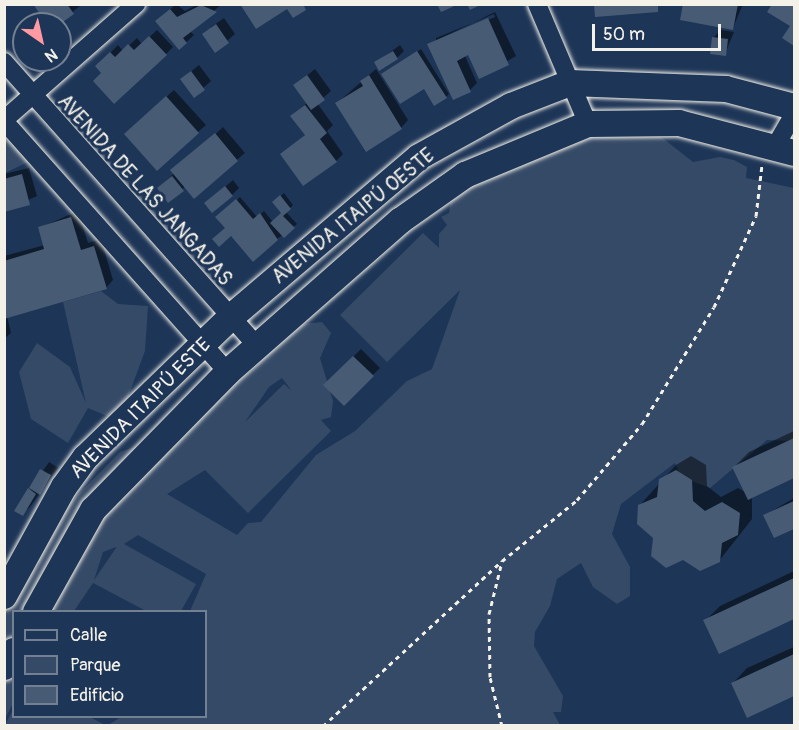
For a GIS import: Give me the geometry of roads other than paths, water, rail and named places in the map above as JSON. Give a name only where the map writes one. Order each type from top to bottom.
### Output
[{"type":"street","points":[[136,4],[4,121],[228,372]]},
{"type":"street","points":[[537,4],[588,124]]},
{"type":"street","name":"AVENIDA DE LAS JANGADAS","points":[[4,62],[31,98],[256,345]]},
{"type":"street","name":"AVENIDA ITAIPÚ OESTE","points":[[230,318],[419,157],[510,106],[570,83],[726,89],[795,107]]},
{"type":"street","points":[[778,147],[795,114]]},
{"type":"street","name":"AVENIDA ITAIPÚ OESTE","points":[[256,345],[399,221],[465,175],[588,124],[679,123],[778,147]]},
{"type":"street","name":"AVENIDA ITAIPÚ ESTE","points":[[4,596],[64,487],[85,458],[230,318]]},
{"type":"street","name":"AVENIDA ITAIPÚ ESTE","points":[[37,610],[93,510],[256,345]]},
{"type":"street","points":[[64,487],[93,510]]},
{"type":"street","points":[[4,667],[12,654]]}]
